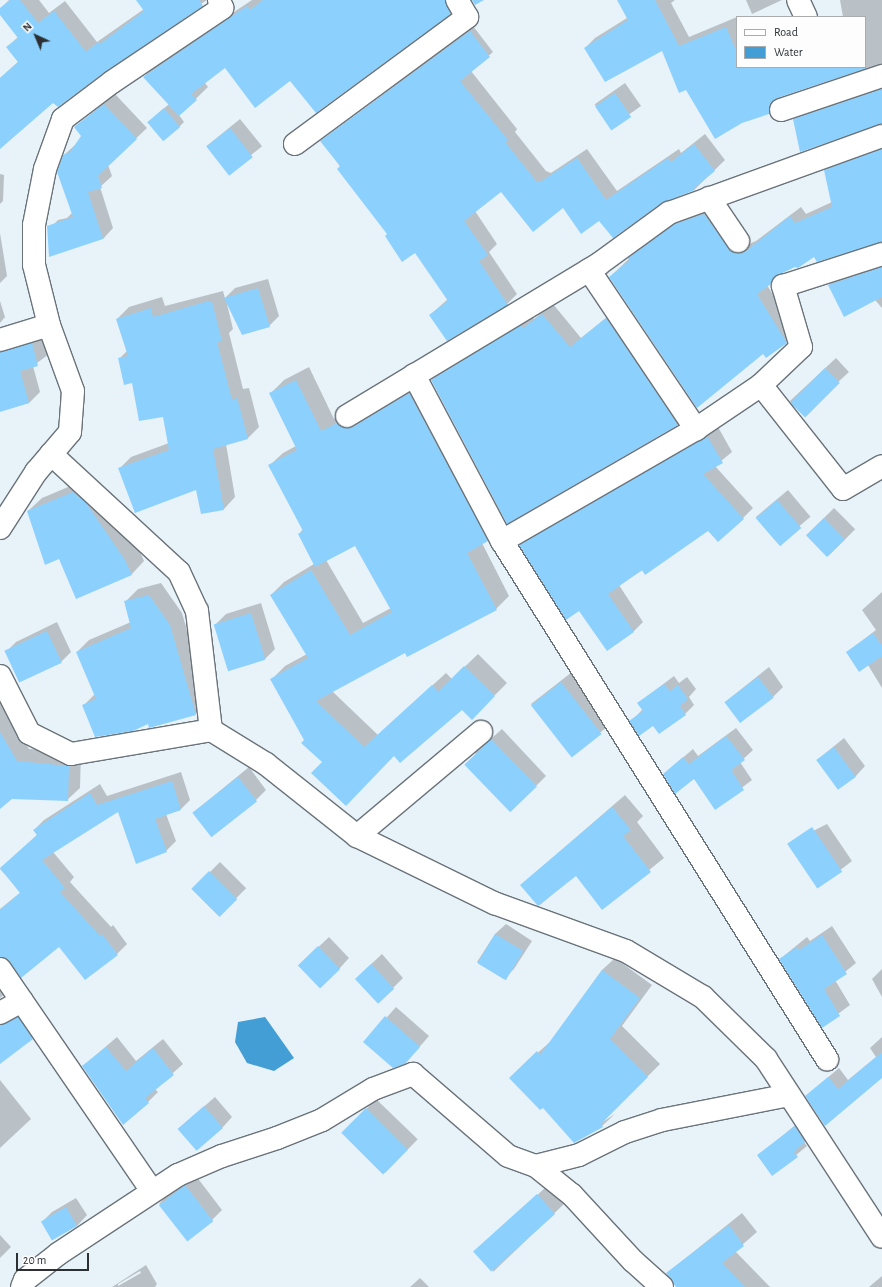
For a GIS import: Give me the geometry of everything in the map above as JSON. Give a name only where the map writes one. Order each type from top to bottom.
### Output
[{"type":"street","points":[[296,144],[467,17],[457,0]]},
{"type":"street","points":[[798,0],[806,16]]},
{"type":"street","points":[[0,528],[36,472],[70,432],[73,391],[49,325],[34,265],[34,225],[45,169],[63,119],[112,82],[225,3]]},
{"type":"street","points":[[781,110],[882,76]]},
{"type":"street","points":[[346,416],[589,270],[669,213],[882,136]]},
{"type":"street","points":[[709,198],[738,241]]},
{"type":"street","points":[[502,541],[696,429],[761,385],[801,347],[783,286],[882,254]]},
{"type":"street","points":[[589,270],[696,429]]},
{"type":"street","points":[[0,340],[49,325]]},
{"type":"street","points":[[414,375],[502,541],[827,1059]]},
{"type":"street","points":[[761,385],[843,489],[882,466]]},
{"type":"street","points":[[51,454],[179,572],[197,611],[210,730]]},
{"type":"street","points":[[0,676],[29,733],[70,754],[210,730],[266,764],[358,836],[494,903],[626,952],[703,997],[766,1059],[882,1237]]},
{"type":"street","points":[[358,836],[481,732]]},
{"type":"street","points":[[0,969],[152,1191]]},
{"type":"street","points":[[0,1013],[22,1001]]},
{"type":"street","points":[[22,1287],[25,1280],[58,1254],[178,1175],[222,1156],[277,1138],[322,1120],[373,1089],[413,1074],[508,1156],[536,1166],[572,1195],[628,1256],[662,1287]]},
{"type":"street","points":[[536,1166],[579,1154],[625,1132],[662,1120],[789,1095]]},
{"type":"water","points":[[265,1017],[294,1058],[274,1071],[247,1063],[235,1042],[238,1022]]},
{"type":"building","points":[[10,0],[20,0],[38,23],[54,11],[86,52],[98,42],[100,44],[144,11],[136,0],[199,0],[203,6],[105,72],[58,107],[53,103],[0,149],[0,78],[18,62],[6,47],[18,38],[0,15],[0,8]]},
{"type":"building","points":[[263,0],[445,0],[451,14],[316,113],[290,81],[255,108],[225,68],[191,94],[197,100],[179,116],[143,77],[247,6],[250,10]]},
{"type":"building","points":[[472,0],[484,0],[475,5]]},
{"type":"building","points":[[617,0],[655,0],[679,46],[726,27],[736,51],[736,68],[870,67],[777,98],[771,102],[769,114],[742,123],[715,139],[686,90],[679,93],[662,51],[605,82],[584,48],[628,20]]},
{"type":"building","points":[[470,31],[490,57],[460,81],[508,140],[505,142],[536,181],[540,182],[577,158],[606,200],[668,158],[671,162],[694,144],[715,171],[694,188],[695,190],[662,203],[613,238],[599,221],[581,234],[563,208],[533,232],[501,192],[464,221],[488,255],[479,261],[508,305],[447,341],[429,315],[448,301],[415,253],[402,262],[385,236],[387,234],[337,169],[340,166],[320,141]]},
{"type":"building","points":[[882,89],[882,124],[800,152],[793,119]]},
{"type":"building","points":[[615,93],[631,117],[611,130],[595,106]]},
{"type":"building","points":[[104,104],[137,139],[98,176],[102,188],[88,192],[103,239],[49,257],[47,226],[73,217],[57,172],[63,155],[70,152],[81,136],[74,127]]},
{"type":"building","points":[[164,108],[180,127],[163,141],[147,122]]},
{"type":"building","points":[[230,128],[253,157],[229,176],[206,146]]},
{"type":"building","points":[[882,149],[882,242],[817,262],[814,257],[798,268],[795,267],[774,277],[771,284],[757,294],[787,343],[766,358],[763,354],[697,408],[609,277],[630,260],[628,258],[675,224],[704,214],[728,248],[738,253],[745,252],[790,216],[795,223],[832,207],[824,170]]},
{"type":"building","points":[[882,267],[882,297],[844,317],[828,285]]},
{"type":"building","points":[[258,288],[270,327],[242,335],[224,298]]},
{"type":"building","points":[[205,302],[212,302],[222,341],[217,342],[232,400],[237,398],[248,439],[213,449],[224,510],[201,514],[196,490],[135,513],[118,468],[169,450],[163,417],[139,421],[132,383],[124,385],[118,358],[128,356],[116,319],[151,308],[153,317]]},
{"type":"building","points":[[542,314],[570,347],[606,318],[678,425],[507,524],[431,380],[521,325],[523,328]]},
{"type":"building","points":[[32,343],[38,366],[20,371],[29,403],[0,412],[0,352]]},
{"type":"building","points":[[825,368],[840,383],[805,417],[790,403]]},
{"type":"building","points":[[296,380],[321,431],[337,423],[347,428],[353,427],[409,393],[488,541],[467,553],[497,610],[407,657],[405,653],[316,701],[364,747],[432,685],[438,692],[464,666],[495,696],[472,720],[462,710],[400,763],[394,756],[346,806],[311,773],[322,762],[301,743],[304,740],[270,679],[308,658],[270,595],[311,570],[350,635],[392,612],[355,546],[315,567],[298,534],[303,531],[268,465],[297,450],[269,393]]},
{"type":"building","points":[[707,436],[723,463],[703,474],[744,519],[718,542],[708,531],[645,575],[642,570],[608,594],[634,632],[607,651],[579,611],[566,620],[519,545]]},
{"type":"building","points":[[73,492],[86,503],[125,560],[132,575],[76,599],[59,559],[45,565],[27,511]]},
{"type":"building","points":[[777,500],[801,528],[780,546],[756,518]]},
{"type":"building","points":[[824,518],[845,540],[827,557],[806,535]]},
{"type":"building","points":[[149,595],[170,625],[196,715],[149,728],[148,724],[133,731],[95,737],[82,705],[96,699],[76,652],[131,628],[124,601]]},
{"type":"building","points":[[251,613],[265,660],[228,671],[214,624]]},
{"type":"building","points":[[47,631],[62,663],[19,683],[4,651]]},
{"type":"building","points":[[873,633],[882,646],[882,656],[859,672],[846,652]]},
{"type":"building","points":[[758,677],[774,698],[740,723],[724,702]]},
{"type":"building","points":[[561,682],[602,734],[572,757],[531,705]]},
{"type":"building","points":[[664,684],[670,691],[678,685],[688,699],[680,706],[686,715],[659,734],[653,726],[639,736],[629,721],[643,711],[637,703]]},
{"type":"building","points":[[0,732],[17,761],[69,766],[68,801],[12,799],[0,809]]},
{"type":"building","points":[[726,736],[745,760],[731,770],[744,790],[715,810],[694,779],[675,794],[663,774],[683,757],[689,764]]},
{"type":"building","points":[[491,739],[537,786],[510,812],[464,765]]},
{"type":"building","points":[[834,747],[856,777],[838,790],[816,760]]},
{"type":"building","points":[[238,777],[257,801],[211,837],[192,813]]},
{"type":"building","points":[[172,781],[181,810],[155,819],[167,852],[136,864],[118,812],[42,860],[65,888],[60,892],[100,936],[102,934],[118,955],[85,980],[59,947],[21,978],[10,962],[0,957],[0,910],[20,893],[0,868],[37,835],[33,830],[90,793],[97,805]]},
{"type":"building","points":[[612,807],[631,830],[623,836],[651,872],[602,910],[576,876],[538,906],[520,885]]},
{"type":"building","points":[[812,827],[842,872],[817,889],[787,844]]},
{"type":"building","points":[[209,871],[237,899],[220,917],[191,889]]},
{"type":"building","points":[[495,934],[523,951],[506,980],[477,963]]},
{"type":"building","points":[[822,935],[847,974],[824,989],[840,1016],[822,1028],[779,959],[797,947],[799,950]]},
{"type":"building","points":[[318,946],[340,969],[320,988],[298,965]]},
{"type":"building","points":[[371,964],[394,989],[378,1004],[355,979]]},
{"type":"building","points":[[602,970],[640,998],[610,1039],[648,1077],[601,1124],[603,1127],[574,1143],[543,1108],[540,1110],[509,1078],[537,1051],[540,1055]]},
{"type":"building","points":[[385,1016],[420,1047],[405,1064],[393,1068],[363,1042]]},
{"type":"building","points":[[18,1017],[33,1039],[0,1064],[0,1025]]},
{"type":"building","points":[[106,1047],[126,1071],[153,1048],[174,1075],[145,1098],[149,1103],[123,1125],[82,1066]]},
{"type":"building","points":[[882,1052],[882,1078],[825,1126],[805,1096],[828,1077],[838,1089]]},
{"type":"building","points":[[204,1106],[223,1128],[197,1151],[178,1129]]},
{"type":"building","points":[[366,1108],[408,1150],[383,1174],[341,1133]]},
{"type":"building","points":[[795,1126],[805,1142],[794,1152],[798,1157],[772,1176],[757,1155]]},
{"type":"building","points":[[185,1185],[213,1221],[187,1242],[159,1205]]},
{"type":"building","points":[[537,1194],[555,1214],[491,1272],[473,1252]]},
{"type":"building","points":[[66,1207],[77,1226],[52,1241],[41,1222]]},
{"type":"building","points":[[729,1225],[744,1246],[722,1263],[745,1287],[676,1287],[666,1273]]}]
